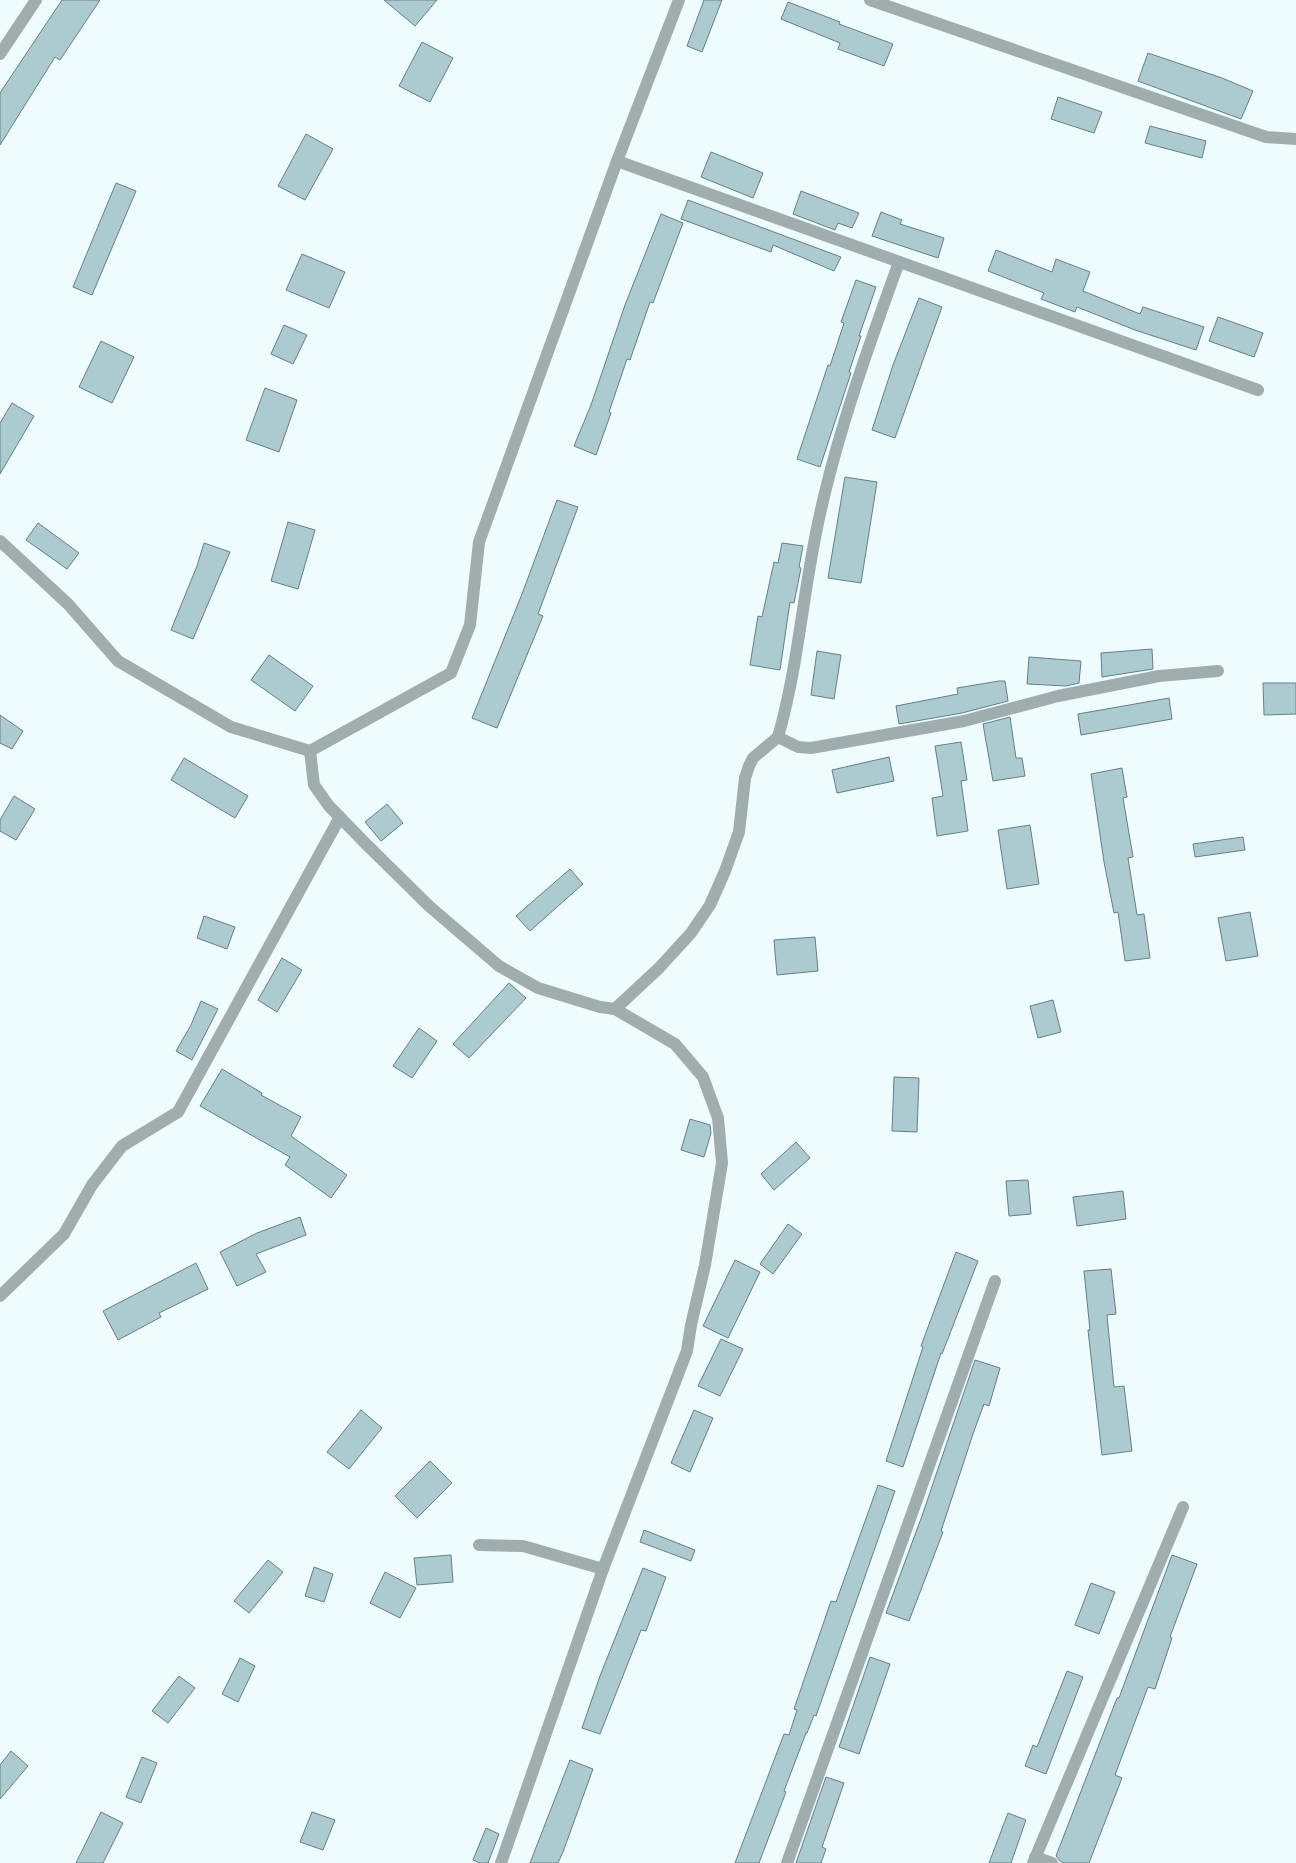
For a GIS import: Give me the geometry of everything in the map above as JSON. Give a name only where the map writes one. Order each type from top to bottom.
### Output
[{"type":"street","points":[[0,54],[36,0]]},
{"type":"street","points":[[0,541],[68,604],[118,661],[231,727],[310,751],[451,673],[470,626],[480,542],[617,161],[679,0]]},
{"type":"street","points":[[870,0],[1266,137],[1296,139]]},
{"type":"street","points":[[617,161],[1258,390]]},
{"type":"street","points":[[615,1009],[660,968],[691,933],[710,905],[726,871],[739,832],[744,778],[753,758],[778,737],[792,683],[819,517],[831,464],[899,262]]},
{"type":"street","points":[[778,737],[798,747],[811,748],[964,720],[1058,696],[1159,676],[1218,671]]},
{"type":"street","points":[[310,751],[314,785],[340,817],[430,906],[499,966],[538,988],[615,1009],[676,1044],[703,1077],[718,1118],[722,1163],[705,1265],[691,1325],[687,1352],[603,1569],[501,1863]]},
{"type":"street","points":[[0,1296],[64,1234],[92,1185],[122,1146],[178,1112],[340,817]]},
{"type":"street","points":[[787,1863],[995,1281]]},
{"type":"street","points":[[1052,1863],[1034,1860],[1183,1507]]},
{"type":"street","points":[[479,1545],[523,1546],[603,1569]]},
{"type":"building","points":[[62,0],[100,0],[60,60],[55,57],[0,145],[0,93]]},
{"type":"building","points":[[384,0],[437,0],[415,26]]},
{"type":"building","points":[[704,0],[722,0],[702,52],[687,46]]},
{"type":"building","points":[[788,2],[893,44],[884,66],[838,49],[840,43],[781,19]]},
{"type":"building","points":[[422,42],[453,58],[430,102],[399,86]]},
{"type":"building","points":[[1148,53],[1222,78],[1253,91],[1241,119],[1138,81]]},
{"type":"building","points":[[1058,97],[1102,112],[1094,133],[1051,119]]},
{"type":"building","points":[[1150,126],[1206,141],[1202,158],[1145,143]]},
{"type":"building","points":[[306,134],[333,149],[305,200],[278,186]]},
{"type":"building","points":[[711,152],[763,173],[753,198],[701,177]]},
{"type":"building","points":[[116,183],[136,191],[92,295],[73,287]]},
{"type":"building","points":[[801,191],[859,213],[852,228],[838,223],[835,230],[793,214]]},
{"type":"building","points":[[688,200],[841,257],[834,271],[773,245],[771,252],[681,219]]},
{"type":"building","points":[[881,212],[902,220],[900,224],[944,238],[938,258],[872,236]]},
{"type":"building","points":[[661,214],[683,223],[653,303],[650,302],[630,360],[627,359],[596,455],[574,446],[591,405],[625,305]]},
{"type":"building","points":[[996,250],[1052,272],[1056,259],[1090,272],[1083,291],[1140,314],[1143,307],[1204,327],[1196,350],[1135,330],[1077,307],[1075,312],[1041,299],[1044,293],[988,271]]},
{"type":"building","points":[[302,254],[345,272],[329,308],[286,290]]},
{"type":"building","points":[[856,280],[876,287],[859,336],[861,336],[849,372],[851,373],[820,467],[797,459],[828,365],[830,366],[844,323],[841,322]]},
{"type":"building","points":[[919,298],[942,307],[895,438],[872,430],[893,365]]},
{"type":"building","points":[[1218,317],[1263,333],[1254,357],[1209,341]]},
{"type":"building","points":[[284,325],[307,335],[293,364],[271,354]]},
{"type":"building","points":[[101,341],[134,357],[112,403],[79,387]]},
{"type":"building","points":[[265,388],[297,400],[279,452],[246,440]]},
{"type":"building","points":[[12,403],[34,416],[0,474],[0,423]]},
{"type":"building","points":[[845,477],[877,482],[861,583],[828,578]]},
{"type":"building","points":[[557,500],[578,507],[538,614],[543,616],[497,728],[472,718],[522,594]]},
{"type":"building","points":[[288,522],[315,530],[298,589],[271,581]]},
{"type":"building","points":[[38,523],[79,553],[67,569],[26,540]]},
{"type":"building","points":[[204,543],[230,552],[193,639],[171,630],[197,566]]},
{"type":"building","points":[[782,543],[803,546],[794,603],[790,602],[780,670],[750,665],[758,616],[762,617],[774,562],[778,563]]},
{"type":"building","points":[[1152,649],[1153,669],[1102,677],[1101,653]]},
{"type":"building","points":[[817,651],[841,655],[834,699],[811,695]]},
{"type":"building","points":[[269,655],[313,686],[295,711],[251,680]]},
{"type":"building","points":[[1029,657],[1081,661],[1079,683],[1066,686],[1027,684]]},
{"type":"building","points":[[1005,681],[1008,701],[962,713],[899,724],[896,706],[958,694],[957,688]]},
{"type":"building","points":[[1263,683],[1296,683],[1296,714],[1264,715]]},
{"type":"building","points":[[1169,698],[1172,719],[1081,735],[1078,714]]},
{"type":"building","points":[[0,715],[23,731],[12,749],[0,743]]},
{"type":"building","points":[[1010,717],[1016,758],[1022,758],[1025,776],[993,781],[983,724]]},
{"type":"building","points":[[961,742],[967,780],[961,781],[968,831],[937,836],[932,798],[943,796],[935,746]]},
{"type":"building","points":[[889,757],[894,781],[837,793],[832,770]]},
{"type":"building","points":[[184,758],[248,796],[235,818],[171,780]]},
{"type":"building","points":[[1122,768],[1127,797],[1123,798],[1133,857],[1128,858],[1137,915],[1144,914],[1150,958],[1125,961],[1118,912],[1114,913],[1104,862],[1091,774]]},
{"type":"building","points":[[14,796],[35,809],[16,840],[0,831],[0,820]]},
{"type":"building","points":[[387,804],[403,823],[381,841],[365,822]]},
{"type":"building","points":[[1030,825],[1039,884],[1007,889],[998,830]]},
{"type":"building","points":[[1243,837],[1245,850],[1195,857],[1193,844]]},
{"type":"building","points":[[570,869],[583,884],[530,931],[516,916]]},
{"type":"building","points":[[1250,912],[1258,956],[1226,961],[1218,918]]},
{"type":"building","points":[[204,916],[235,927],[227,949],[197,938]]},
{"type":"building","points":[[815,937],[818,971],[777,975],[774,940]]},
{"type":"building","points":[[282,958],[302,970],[277,1012],[258,1000]]},
{"type":"building","points":[[509,983],[526,998],[469,1058],[453,1044]]},
{"type":"building","points":[[1053,1000],[1061,1032],[1038,1038],[1030,1006]]},
{"type":"building","points":[[201,1001],[218,1009],[192,1060],[176,1051],[191,1025]]},
{"type":"building","points":[[419,1028],[437,1041],[412,1078],[393,1066]]},
{"type":"building","points":[[222,1069],[262,1093],[261,1095],[301,1117],[291,1136],[347,1175],[331,1198],[285,1165],[290,1157],[200,1106]]},
{"type":"building","points":[[894,1077],[919,1078],[917,1132],[892,1131]]},
{"type":"building","points":[[690,1119],[710,1125],[711,1133],[704,1157],[681,1150]]},
{"type":"building","points":[[796,1142],[810,1158],[774,1190],[761,1174]]},
{"type":"building","points":[[1028,1180],[1031,1214],[1009,1216],[1006,1181]]},
{"type":"building","points":[[1123,1191],[1126,1219],[1077,1226],[1073,1197]]},
{"type":"building","points":[[300,1217],[306,1235],[256,1254],[266,1272],[237,1286],[220,1252],[257,1233]]},
{"type":"building","points":[[788,1224],[802,1234],[773,1274],[760,1264]]},
{"type":"building","points":[[956,1252],[978,1261],[941,1353],[903,1467],[886,1461],[923,1347],[921,1346]]},
{"type":"building","points":[[735,1260],[760,1272],[728,1338],[703,1326]]},
{"type":"building","points":[[196,1263],[208,1289],[159,1313],[161,1317],[118,1340],[103,1311]]},
{"type":"building","points":[[1111,1269],[1116,1314],[1107,1315],[1114,1387],[1124,1386],[1132,1451],[1102,1455],[1088,1330],[1090,1330],[1084,1271]]},
{"type":"building","points":[[721,1339],[743,1349],[720,1396],[698,1386]]},
{"type":"building","points":[[975,1360],[1000,1368],[989,1406],[984,1404],[974,1431],[941,1531],[943,1532],[909,1621],[886,1613],[922,1516]]},
{"type":"building","points":[[361,1410],[382,1428],[349,1469],[327,1452]]},
{"type":"building","points":[[694,1410],[713,1418],[690,1472],[671,1463]]},
{"type":"building","points":[[430,1461],[452,1483],[417,1518],[395,1496]]},
{"type":"building","points":[[878,1485],[895,1491],[816,1716],[814,1715],[806,1733],[759,1863],[735,1863],[784,1734],[789,1735],[797,1710],[794,1709],[831,1601],[836,1602]]},
{"type":"building","points":[[644,1530],[695,1550],[691,1561],[640,1542]]},
{"type":"building","points":[[451,1555],[453,1582],[417,1585],[414,1558]]},
{"type":"building","points":[[1172,1555],[1197,1564],[1170,1637],[1172,1638],[1155,1689],[1148,1687],[1115,1775],[1122,1778],[1089,1863],[1064,1863],[1056,1856],[1117,1698],[1119,1698]]},
{"type":"building","points":[[268,1560],[283,1572],[249,1613],[234,1601]]},
{"type":"building","points":[[314,1567],[333,1574],[324,1602],[305,1596]]},
{"type":"building","points":[[643,1568],[666,1577],[646,1631],[641,1630],[600,1734],[582,1728],[600,1676]]},
{"type":"building","points":[[385,1572],[416,1588],[400,1618],[370,1603]]},
{"type":"building","points":[[1091,1583],[1115,1592],[1099,1634],[1075,1625]]},
{"type":"building","points":[[870,1657],[890,1664],[859,1754],[839,1747]]},
{"type":"building","points":[[240,1658],[255,1666],[238,1702],[222,1694]]},
{"type":"building","points":[[1067,1671],[1083,1677],[1046,1774],[1025,1766],[1033,1745],[1037,1747]]},
{"type":"building","points":[[179,1676],[195,1688],[168,1723],[152,1711]]},
{"type":"building","points":[[11,1751],[28,1766],[0,1799],[0,1765]]},
{"type":"building","points":[[142,1757],[157,1763],[141,1803],[126,1797]]},
{"type":"building","points":[[570,1760],[593,1769],[563,1852],[558,1863],[530,1863]]},
{"type":"building","points":[[826,1777],[844,1783],[822,1847],[826,1849],[821,1863],[796,1863]]},
{"type":"building","points":[[101,1812],[123,1823],[103,1863],[76,1863]]},
{"type":"building","points":[[312,1812],[335,1820],[323,1850],[300,1842]]},
{"type":"building","points":[[1008,1813],[1026,1820],[1011,1863],[989,1863]]},
{"type":"building","points":[[486,1828],[499,1834],[488,1863],[480,1863],[473,1860]]}]
